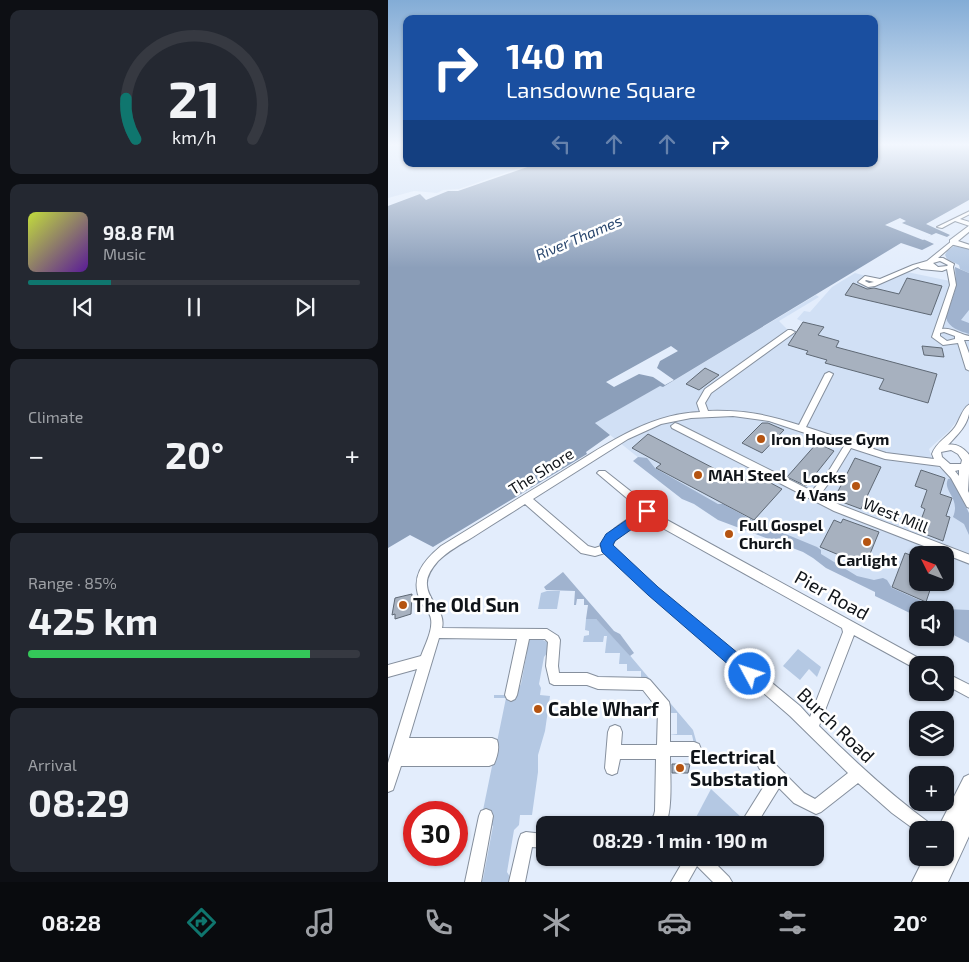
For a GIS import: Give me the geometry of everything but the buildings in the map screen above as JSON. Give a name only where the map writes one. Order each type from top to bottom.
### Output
[{"type":"main road","points":[[970,225],[953,242],[970,247]]},
{"type":"main road","points":[[951,821],[970,783]]},
{"type":"main road","points":[[954,839],[970,812]]},
{"type":"main road","points":[[922,882],[930,866]]},
{"type":"main road","points":[[938,882],[943,866]]},
{"type":"street","points":[[940,227],[970,212]]},
{"type":"street","points":[[955,219],[970,225]]},
{"type":"street","points":[[879,281],[931,261],[953,242]]},
{"type":"street","points":[[943,250],[942,255],[949,264],[953,281],[952,290],[936,337],[966,360]]},
{"type":"street","points":[[931,261],[949,264]]},
{"type":"street","points":[[931,261],[953,281]]},
{"type":"street","points":[[910,269],[938,268],[949,264]]},
{"type":"street","points":[[944,312],[944,324],[957,336],[970,369]]},
{"type":"street","points":[[937,332],[945,330],[957,336],[970,338]]},
{"type":"street","points":[[704,413],[701,403],[708,391],[791,332]]},
{"type":"street","points":[[943,342],[954,343],[957,336]]},
{"type":"street","points":[[802,427],[829,374]]},
{"type":"street","points":[[970,406],[958,428],[937,450],[936,457],[944,464],[970,504]]},
{"type":"street","name":"The Shore","points":[[424,570],[437,555],[625,437],[659,422],[685,416],[704,413],[745,414],[770,418],[885,456],[944,464],[956,468],[964,466]]},
{"type":"street","name":"West Mill","points":[[675,426],[813,497],[970,560]]},
{"type":"street","points":[[958,428],[956,441],[960,451],[967,460],[964,466],[963,491]]},
{"type":"street","points":[[813,497],[836,466],[849,444]]},
{"type":"street","points":[[903,459],[948,447],[960,451]]},
{"type":"street","name":"Pier Road","points":[[602,473],[663,523],[909,659]]},
{"type":"street","points":[[525,498],[585,550],[595,552],[607,548],[606,544],[610,537],[647,511]]},
{"type":"street","name":"Burch Road","points":[[607,548],[653,591],[812,728],[858,774],[915,821]]},
{"type":"street","points":[[388,785],[395,752],[436,632],[437,616],[423,593],[422,580],[424,570]]},
{"type":"street","points":[[812,728],[848,632],[847,624]]},
{"type":"street","points":[[436,632],[541,633],[553,638],[555,646],[552,666],[554,679],[587,679],[598,683],[645,684],[664,706],[661,816]]},
{"type":"street","points":[[511,695],[524,633]]},
{"type":"street","points":[[388,671],[425,661]]},
{"type":"street","points":[[954,683],[970,692]]},
{"type":"street","points":[[612,768],[615,732]]},
{"type":"street","points":[[492,745],[489,759],[395,752],[492,745]]},
{"type":"street","points":[[613,752],[694,749]]},
{"type":"street","points":[[764,763],[799,798],[816,807],[858,774]]},
{"type":"street","points":[[753,816],[777,778]]},
{"type":"street","points":[[473,882],[486,816]]},
{"type":"street","points":[[517,882],[526,839],[536,840]]},
{"type":"street","points":[[679,882],[688,866]]},
{"type":"street","points":[[708,866],[724,882]]},
{"type":"shaded area","points":[[388,186],[467,186],[459,189],[443,190],[437,193],[414,191],[388,198]]},
{"type":"shaded area","points":[[954,246],[969,249],[969,273],[947,259],[945,255],[947,251]]},
{"type":"shaded area","points":[[955,267],[969,273],[969,310],[961,320],[969,323],[969,334],[952,327],[946,318],[956,287]]},
{"type":"shaded area","points":[[907,272],[950,281],[938,318],[950,321],[969,272],[969,416],[962,414],[949,431],[929,449],[934,465],[950,474],[969,513],[969,634],[954,618],[954,601],[918,601],[865,584],[654,470],[595,423],[661,385],[665,386],[816,295],[819,297],[779,321],[788,330],[796,333],[803,322],[797,319],[804,311],[810,312],[832,287],[855,273],[885,281]]},
{"type":"shaded area","points":[[638,457],[647,458],[655,468],[718,504],[723,504],[754,521],[817,547],[821,550],[821,554],[857,576],[874,580],[883,578],[887,580],[892,588],[921,601],[909,601],[909,613],[875,596],[875,592],[826,568],[803,552],[718,520],[694,504],[682,499],[633,461]]},
{"type":"shaded area","points":[[952,478],[969,513],[969,535],[964,524],[953,517],[955,505],[947,487],[948,479]]},
{"type":"shaded area","points":[[563,572],[614,631],[620,634],[634,653],[630,656],[596,619],[586,619],[588,605],[584,605],[584,599],[577,599],[576,605],[574,605],[575,591],[546,590],[544,587]]},
{"type":"shaded area","points":[[560,591],[557,609],[538,609],[541,593]]},
{"type":"shaded area","points":[[954,609],[969,610],[969,643],[954,635]]},
{"type":"shaded area","points":[[586,619],[596,619],[627,652],[693,730],[697,744],[694,744],[692,735],[669,735],[677,734],[677,713],[669,713],[641,678],[641,671],[627,671],[627,664],[619,664],[620,653],[605,653],[607,636],[604,636],[603,642],[583,642],[584,636],[589,635],[589,631],[585,630]]},
{"type":"shaded area","points":[[527,639],[541,639],[547,642],[547,653],[544,657],[539,684],[541,688],[540,695],[550,696],[545,731],[538,755],[538,772],[532,815],[520,815],[519,825],[514,830],[507,872],[510,877],[509,882],[481,882],[493,826],[482,815],[506,698],[494,698],[494,695],[515,695],[521,684],[527,652],[525,648]]},
{"type":"shaded area","points":[[798,649],[821,667],[817,677],[809,669],[800,680],[783,666]]},
{"type":"shaded area","points":[[711,789],[740,816],[697,816]]},
{"type":"water","name":"River Thames","points":[[472,186],[969,186],[969,200],[926,224],[950,235],[947,237],[936,233],[923,239],[934,244],[922,250],[901,243],[663,387],[660,386],[595,423],[610,435],[586,452],[587,454],[433,547],[410,535],[388,548],[388,206],[420,194],[426,200],[448,191],[458,191]]},
{"type":"pier","points":[[900,218],[906,221],[902,223],[932,235],[923,240],[885,225]]},
{"type":"pier","points":[[671,346],[678,351],[660,361],[657,368],[674,380],[665,385],[653,377],[639,374],[614,387],[606,382]]},
{"type":"place","name":"Iron House Gym","points":[[761,439]]},
{"type":"place","name":"MAH Steel","points":[[698,475]]},
{"type":"place","name":"Locks 4 Vans","points":[[856,486]]},
{"type":"place","name":"Full Gospel Church","points":[[729,534]]},
{"type":"place","name":"Carlight","points":[[867,542]]},
{"type":"place","name":"The Old Sun","points":[[403,605]]},
{"type":"place","name":"Cable Wharf","points":[[538,709]]},
{"type":"place","name":"Electrical Substation","points":[[680,768]]},
{"type":"route","points":[[647,511],[610,537],[606,544],[607,548],[653,591],[750,674]]}]
